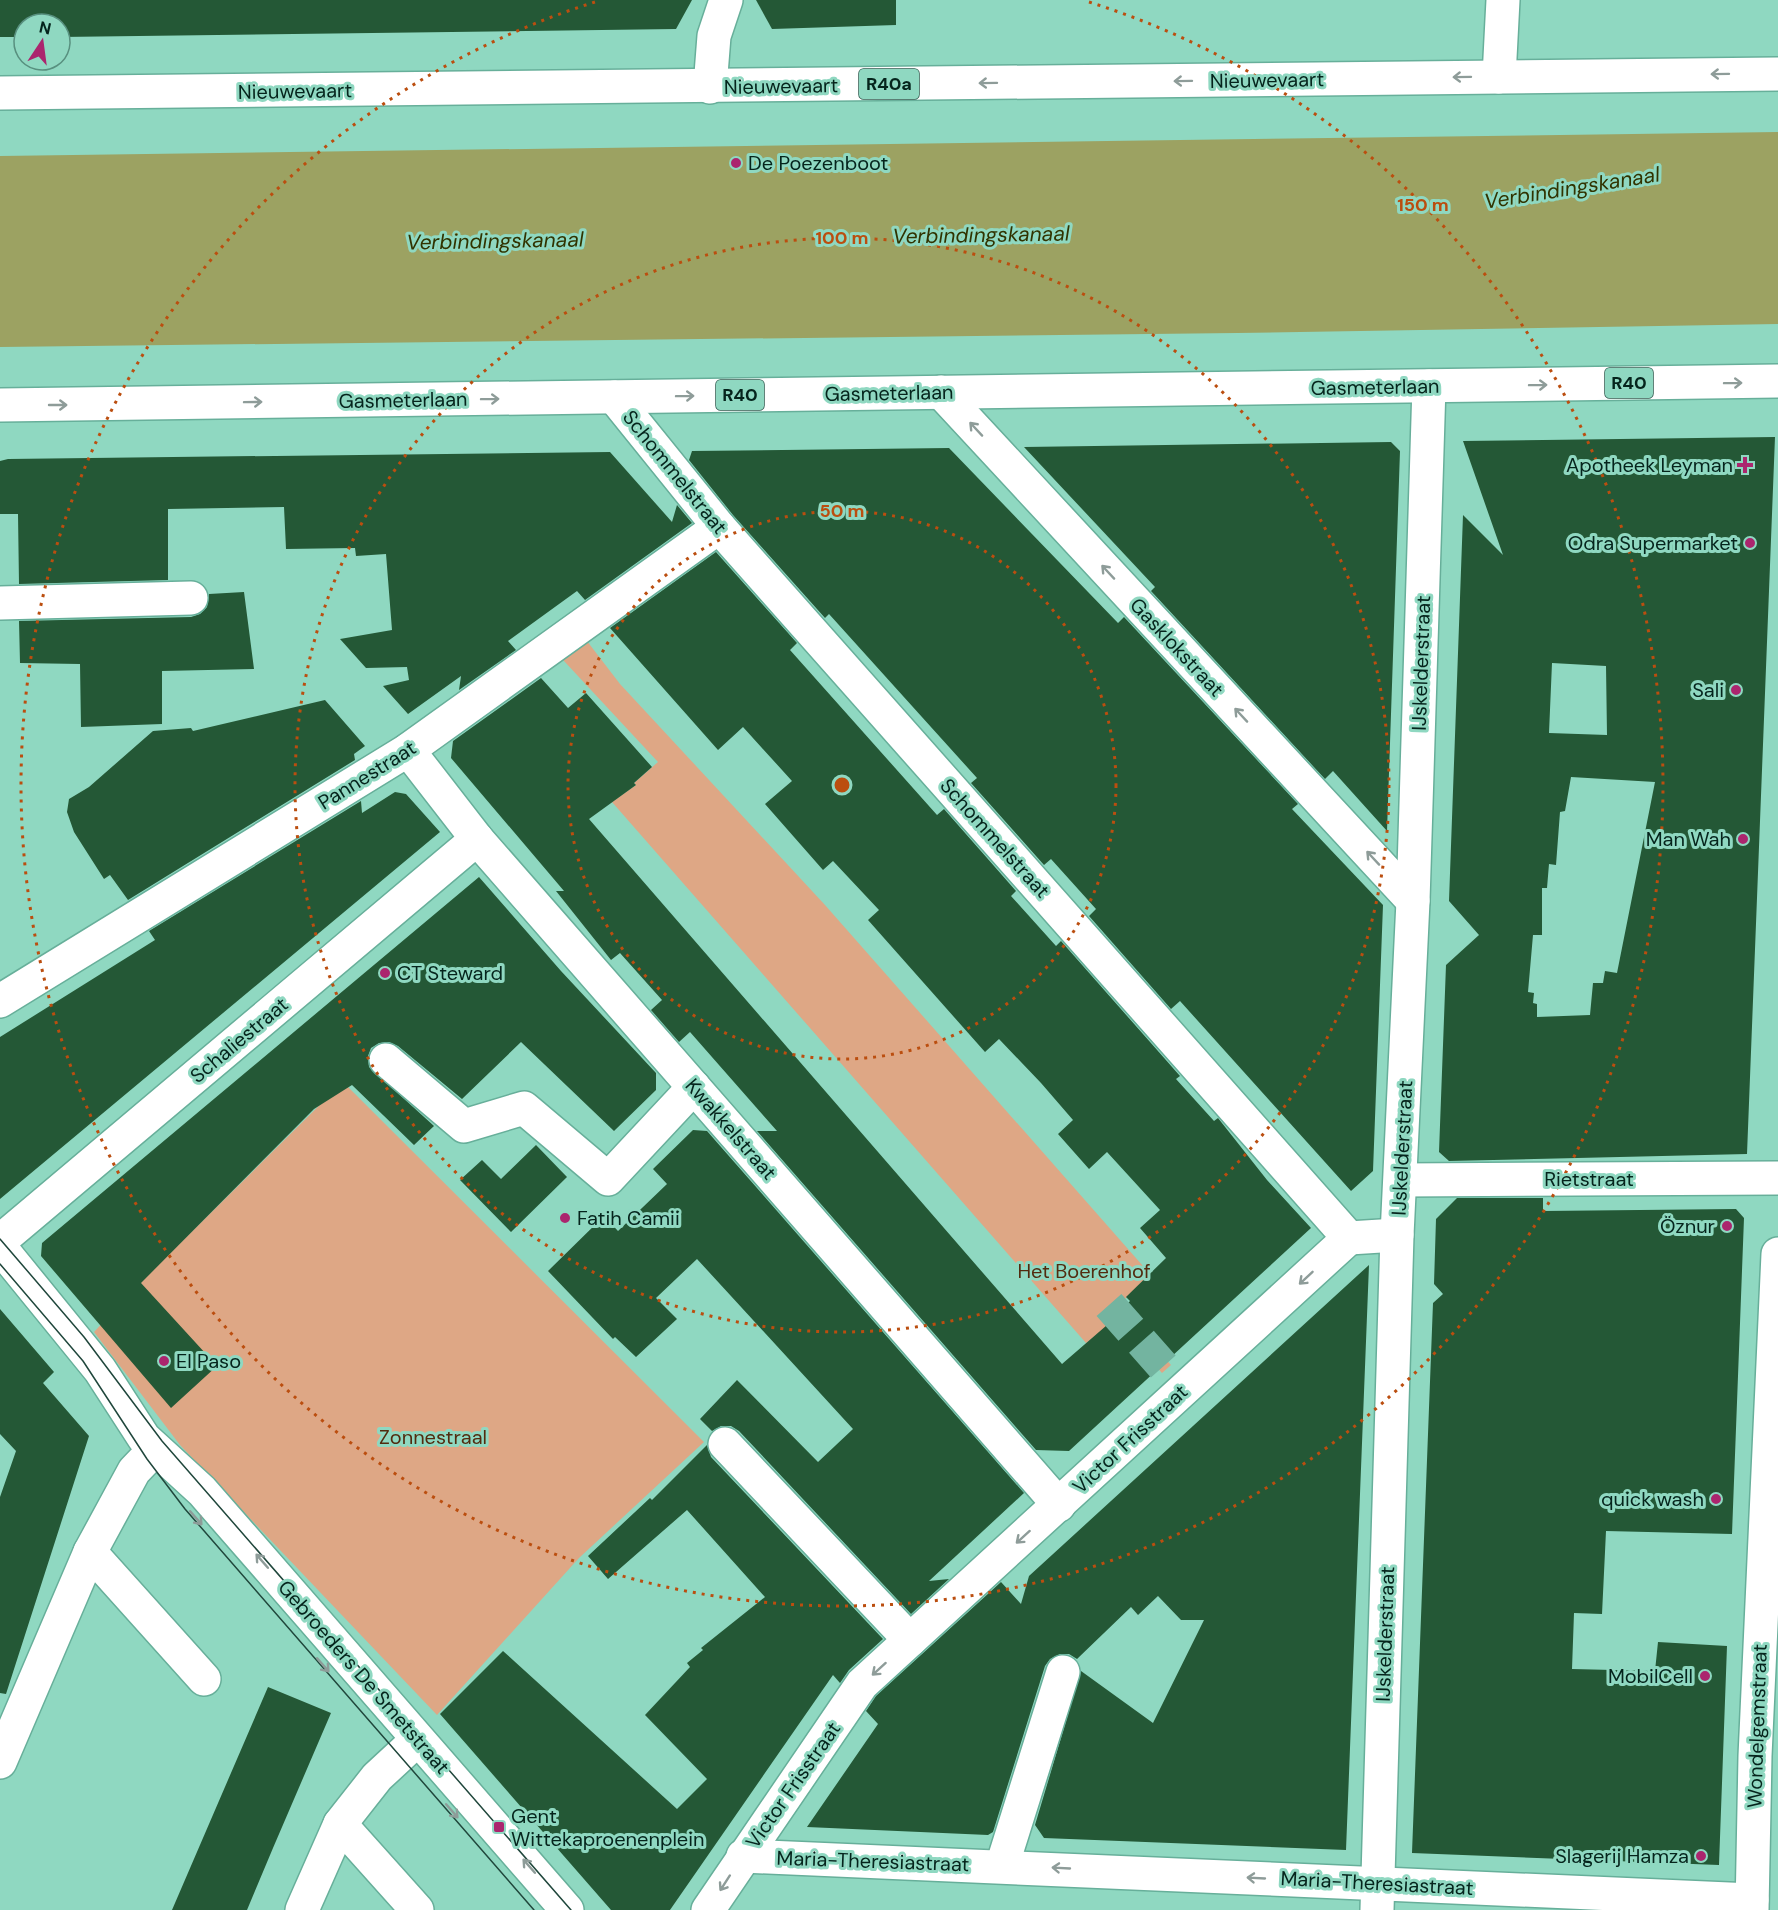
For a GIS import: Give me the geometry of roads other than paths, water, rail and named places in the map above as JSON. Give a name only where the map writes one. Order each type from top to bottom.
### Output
[{"type":"street","points":[[710,87],[714,36],[726,0]]},
{"type":"street","points":[[1498,77],[1503,0]]},
{"type":"street","name":"Nieuwevaart","points":[[0,93],[1778,74]]},
{"type":"street","name":"Gasmeterlaan","points":[[0,405],[1778,381]]},
{"type":"street","name":"IJskelderstraat","points":[[1377,1897],[1397,1235],[1413,901],[1429,386]]},
{"type":"street","name":"Gasklokstraat","points":[[941,392],[1413,901]]},
{"type":"street","name":"Schommelstraat","points":[[614,397],[719,526],[1349,1238]]},
{"type":"street","name":"Pannestraat","points":[[0,1001],[408,750],[719,526]]},
{"type":"street","points":[[0,603],[191,598]]},
{"type":"street","name":"Kwakkelstraat","points":[[408,750],[477,839],[1059,1505]]},
{"type":"street","name":"Schaliestraat","points":[[0,1241],[477,839]]},
{"type":"street","points":[[386,1060],[464,1126],[524,1108],[609,1179],[694,1087]]},
{"type":"street","name":"Rietstraat","points":[[1401,1180],[1778,1178]]},
{"type":"street","points":[[1349,1238],[1397,1235]]},
{"type":"street","name":"Victor Frisstraat","points":[[708,1910],[862,1684],[1349,1238]]},
{"type":"street","name":"Gebroeders De Smetstraat","points":[[0,1247],[100,1370],[144,1438],[202,1491],[538,1910]]},
{"type":"street","name":"Wondelgemstraat","points":[[1752,1905],[1767,1757],[1778,1254]]},
{"type":"street","points":[[724,1444],[910,1640]]},
{"type":"street","points":[[0,1762],[90,1552],[134,1471],[155,1449]]},
{"type":"street","points":[[90,1552],[204,1679]]},
{"type":"street","points":[[1002,1866],[1063,1672]]},
{"type":"street","points":[[302,1910],[340,1824],[377,1777],[409,1747]]},
{"type":"street","name":"Gebroeders De Smetstraat","points":[[409,1747],[567,1910]]},
{"type":"street","points":[[340,1824],[417,1910]]},
{"type":"street","name":"Maria-Theresiastraat","points":[[743,1856],[1002,1866],[1377,1897],[1752,1905]]},
{"type":"water","name":"Verbindingskanaal","points":[[1778,132],[1778,324],[1237,333],[0,347],[0,156]]},
{"type":"tunnel","points":[[1109,1305],[1184,1390]]},
{"type":"tram line","points":[[0,1239],[84,1337],[162,1441],[571,1910]]},
{"type":"tram line","points":[[0,1264],[83,1361],[147,1459],[185,1509],[534,1910]]},
{"type":"place","name":"De Poezenboot","points":[[736,163]]},
{"type":"place","name":"Apotheek Leyman","points":[[1745,465]]},
{"type":"place","name":"Odra Supermarket","points":[[1750,543]]},
{"type":"place","name":"Sali","points":[[1736,690]]},
{"type":"place","name":"Man Wah","points":[[1743,839]]},
{"type":"place","name":"CT Steward","points":[[385,973]]},
{"type":"place","name":"Fatih Camii","points":[[565,1218]]},
{"type":"place","name":"Öznur","points":[[1727,1226]]},
{"type":"place","name":"El Paso","points":[[164,1361]]},
{"type":"place","name":"quick wash","points":[[1716,1499]]},
{"type":"place","name":"MobilCell","points":[[1705,1676]]},
{"type":"place","name":"Gent Wittekaproenenplein","points":[[499,1827]]},
{"type":"place","name":"Slagerij Hamza","points":[[1701,1856]]},
{"type":"park label","name":"Het Boerenhof","points":[[1084,1271]]},
{"type":"park label","name":"Zonnestraal","points":[[433,1437]]}]
